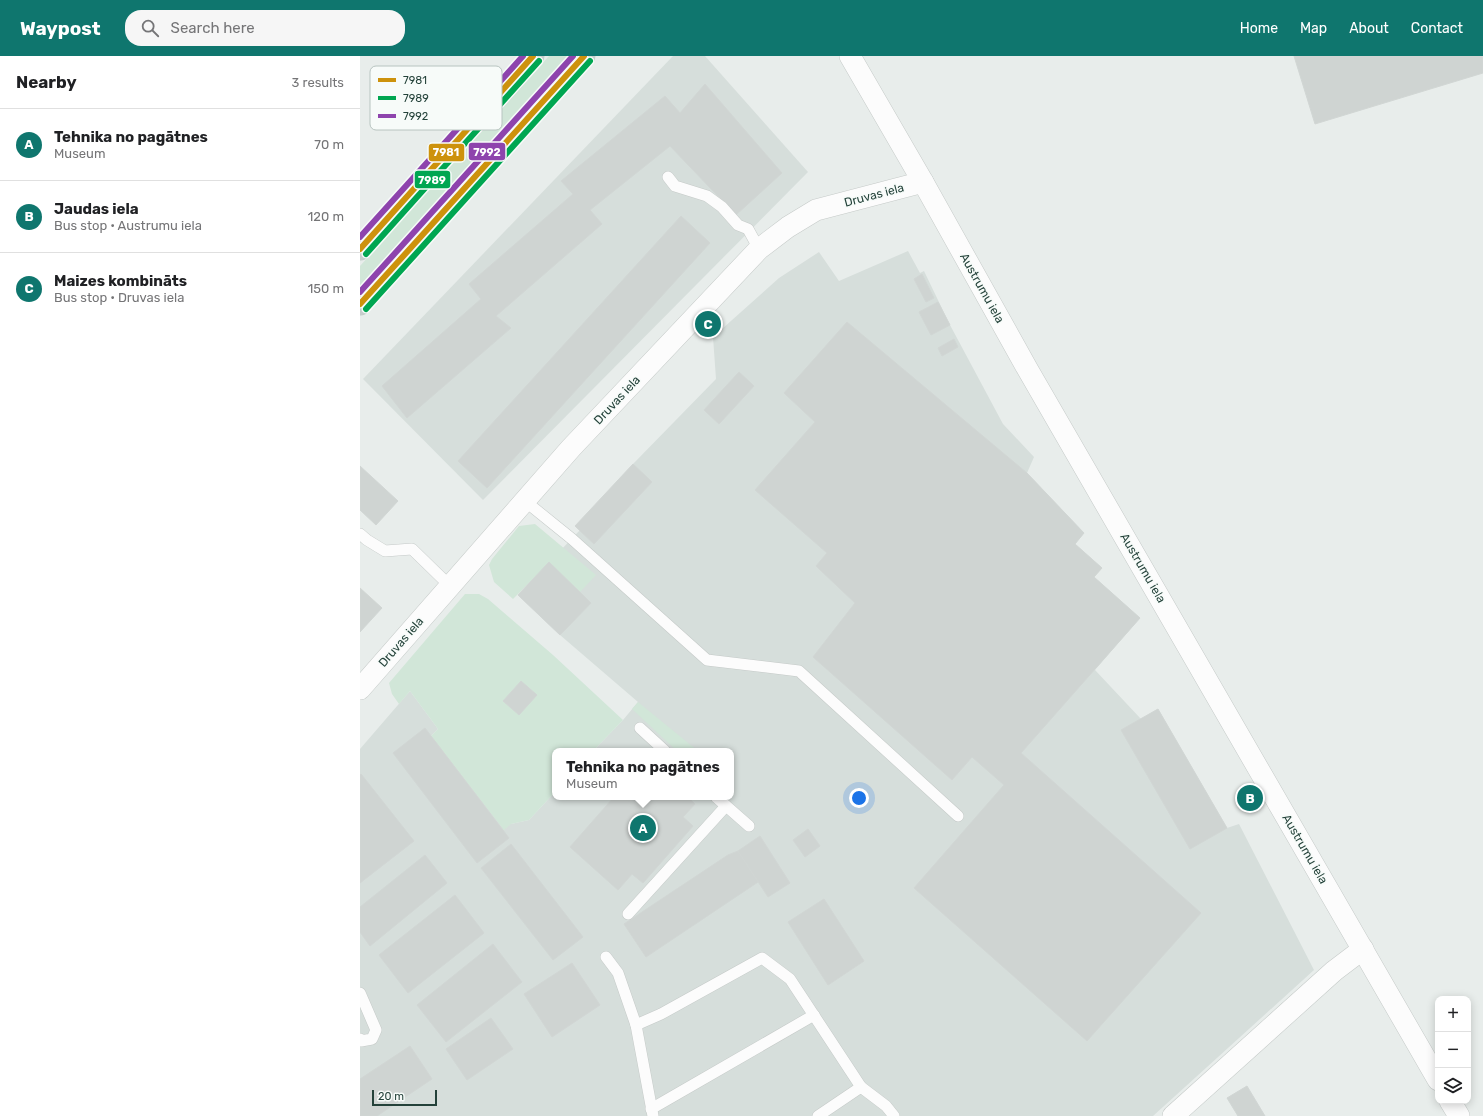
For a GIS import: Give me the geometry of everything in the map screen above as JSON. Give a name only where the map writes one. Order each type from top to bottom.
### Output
[{"type":"highway","points":[[502,91],[533,56]]},
{"type":"highway","points":[[360,304],[584,56]]},
{"type":"highway","points":[[360,249],[467,130]]},
{"type":"street","name":"Austrumu iela","points":[[850,56],[923,182],[1032,377],[1435,1075]]},
{"type":"street","name":"Druvas iela","points":[[360,689],[571,448],[759,249],[788,226],[816,210],[923,182]]},
{"type":"street","points":[[1172,1116],[1334,971],[1363,949]]},
{"type":"street","points":[[1452,1104],[1458,1116]]},
{"type":"lane","points":[[668,177],[675,186],[707,196],[722,207],[738,225],[748,229],[759,249]]},
{"type":"lane","points":[[525,501],[572,539],[707,660],[800,671],[958,816]]},
{"type":"lane","points":[[360,534],[367,540],[385,550],[412,549],[450,586]]},
{"type":"lane","points":[[640,728],[662,748]]},
{"type":"lane","points":[[719,800],[749,826]]},
{"type":"lane","points":[[628,914],[726,806]]},
{"type":"lane","points":[[606,957],[618,973],[636,1025],[652,1113],[814,1015]]},
{"type":"lane","points":[[636,1025],[661,1014],[762,958],[790,979],[860,1087],[886,1106],[894,1116]]},
{"type":"lane","points":[[360,993],[376,1030],[372,1039],[361,1041],[360,1039]]},
{"type":"lane","points":[[818,1116],[860,1087]]},
{"type":"shaded area","points":[[673,56],[705,56],[808,172],[483,500],[363,379]]},
{"type":"shaded area","points":[[908,251],[920,273],[924,271],[950,325],[1003,424],[1034,457],[1027,473],[1084,533],[1075,544],[1102,568],[1094,577],[1140,618],[1095,670],[1141,719],[1158,709],[1227,828],[1239,824],[1314,970],[1153,1116],[360,1116],[360,749],[410,691],[438,729],[431,736],[511,824],[529,820],[552,795],[552,800],[734,800],[734,748],[596,748],[638,702],[560,635],[518,595],[580,530],[576,526],[633,464],[716,379],[713,337],[779,278],[819,252],[839,281]]},
{"type":"green space","points":[[549,56],[571,56],[360,286],[360,266],[482,130],[502,130],[502,108]]},
{"type":"green space","points":[[535,524],[596,575],[580,592],[549,563],[513,599],[494,582],[489,565],[492,559],[519,526]]},
{"type":"green space","points":[[465,594],[479,594],[488,599],[553,655],[623,720],[596,748],[552,748],[552,795],[529,820],[511,824],[504,830],[431,736],[438,729],[410,691],[399,704],[392,694],[389,683]]},
{"type":"green space","points":[[638,702],[694,748],[674,748],[632,709]]},
{"type":"building","points":[[1294,56],[1483,56],[1483,73],[1315,124]]},
{"type":"building","points":[[705,84],[782,173],[736,215],[670,146],[590,210],[602,224],[496,316],[511,328],[407,418],[382,386],[481,299],[469,284],[573,194],[561,181],[665,96],[680,113]]},
{"type":"building","points":[[681,216],[710,243],[487,488],[458,461]]},
{"type":"building","points":[[922,274],[934,298],[926,302],[914,279]]},
{"type":"building","points":[[938,302],[950,325],[931,335],[919,312]]},
{"type":"building","points":[[847,322],[1027,473],[1084,533],[1075,544],[1102,568],[1094,577],[1140,618],[1021,753],[1201,913],[1087,1041],[914,888],[1004,785],[972,757],[952,780],[813,657],[855,603],[816,566],[827,553],[755,490],[815,422],[784,393]]},
{"type":"building","points":[[954,339],[958,347],[942,356],[938,348]]},
{"type":"building","points":[[739,372],[754,386],[719,424],[704,410]]},
{"type":"building","points":[[633,464],[652,482],[594,544],[575,526]]},
{"type":"building","points":[[360,466],[398,501],[376,525],[360,510]]},
{"type":"building","points":[[549,562],[591,603],[560,635],[518,595]]},
{"type":"building","points":[[360,588],[382,608],[360,632]]},
{"type":"building","points":[[521,681],[537,695],[519,715],[503,701]]},
{"type":"building","points":[[1158,709],[1227,828],[1190,849],[1121,730]]},
{"type":"building","points":[[425,728],[509,838],[477,863],[393,753]]},
{"type":"building","points":[[361,774],[414,841],[360,883],[360,775]]},
{"type":"building","points":[[611,800],[691,800],[695,804],[683,817],[693,826],[643,883],[632,874],[618,890],[570,847]]},
{"type":"building","points":[[808,829],[820,846],[805,857],[793,840]]},
{"type":"building","points":[[760,836],[790,883],[768,897],[738,851]]},
{"type":"building","points":[[511,844],[583,937],[553,960],[481,868]]},
{"type":"building","points":[[738,851],[758,882],[646,957],[624,924],[728,855]]},
{"type":"building","points":[[425,855],[447,883],[370,946],[360,932],[360,907]]},
{"type":"building","points":[[455,895],[484,933],[408,993],[379,955]]},
{"type":"building","points":[[824,899],[864,961],[828,985],[788,922]]},
{"type":"building","points":[[493,944],[522,982],[446,1042],[417,1005]]},
{"type":"building","points":[[572,963],[600,1005],[552,1037],[524,994]]},
{"type":"building","points":[[491,1018],[513,1049],[467,1080],[446,1049]]},
{"type":"building","points":[[410,1046],[432,1079],[377,1116],[360,1116],[360,1079]]},
{"type":"building","points":[[1247,1086],[1265,1116],[1238,1116],[1227,1098]]},
{"type":"transit line","name":"7992","points":[[502,79],[523,56]]},
{"type":"transit line","name":"7981","points":[[502,91],[533,56]]},
{"type":"transit line","name":"7992","points":[[360,292],[573,56]]},
{"type":"transit line","name":"7981","points":[[360,304],[584,56]]},
{"type":"transit line","name":"7989","points":[[502,102],[539,61]]},
{"type":"transit line","name":"7989","points":[[366,309],[590,61]]},
{"type":"transit line","name":"7992","points":[[360,237],[456,130]]},
{"type":"transit line","name":"7981","points":[[360,249],[467,130]]},
{"type":"transit line","name":"7989","points":[[366,254],[477,130]]},
{"type":"place","name":"Maizes kombināts","points":[[708,324]]},
{"type":"place","name":"Jaudas iela","points":[[1250,798]]},
{"type":"place","name":"Tehnika no pagātnes","points":[[643,828]]}]
